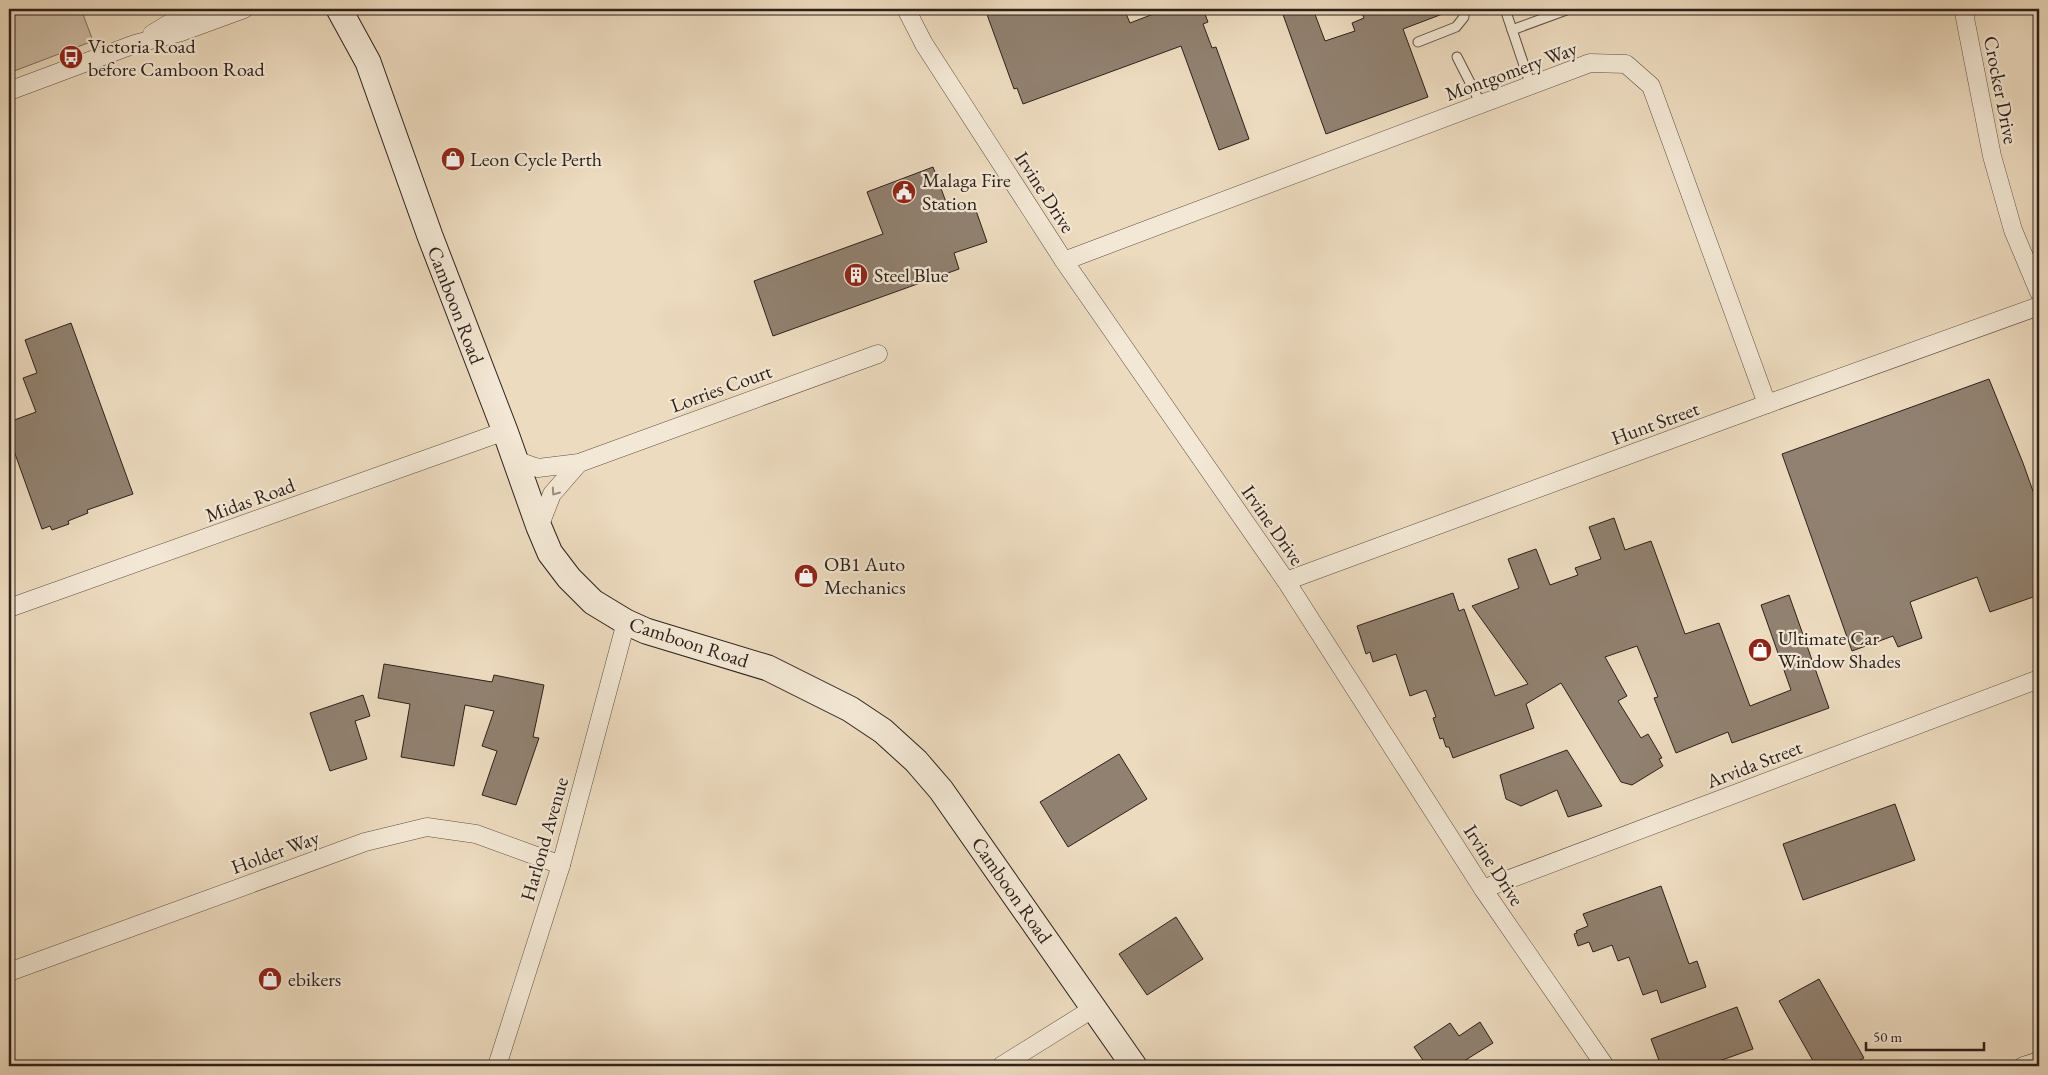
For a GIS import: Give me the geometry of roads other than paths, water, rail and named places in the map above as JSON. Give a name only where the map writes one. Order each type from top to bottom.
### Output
[{"type":"street","points":[[135,44],[176,20],[206,9]]},
{"type":"street","points":[[9,91],[135,44],[181,32],[244,9]]},
{"type":"street","name":"Camboon Road","points":[[339,9],[368,62],[430,236],[515,460],[538,527],[550,553],[569,578],[593,602],[626,622],[646,632],[768,668],[850,709],[883,731],[916,761],[941,790],[1134,1066]]},
{"type":"street","name":"Camboon Road","points":[[359,9],[368,62]]},
{"type":"street","name":"Irvine Drive","points":[[906,9],[924,44],[1064,261],[1286,581],[1483,889],[1604,1066]]},
{"type":"street","name":"Crocker Drive","points":[[1965,9],[1965,18],[1992,156],[2013,230],[2039,292]]},
{"type":"street","name":"Montgomery Way","points":[[1064,261],[1590,63],[1626,64],[1651,86],[1767,404]]},
{"type":"street","name":"Hunt Street","points":[[1286,581],[2039,306]]},
{"type":"street","name":"Lorries Court","points":[[515,460],[538,468],[579,463],[878,354]]},
{"type":"street","name":"Midas Road","points":[[9,608],[504,431]]},
{"type":"street","name":"Lorries Court","points":[[538,527],[552,494],[579,463]]},
{"type":"street","name":"Harlond Avenue","points":[[497,1066],[561,865],[626,622]]},
{"type":"street","name":"Arvida Street","points":[[1483,889],[2039,678]]},
{"type":"street","name":"Holder Way","points":[[9,972],[365,842],[427,827],[476,834],[561,865]]},
{"type":"street","points":[[1001,1066],[1094,1008]]},
{"type":"street","points":[[2023,1066],[2039,1061]]},
{"type":"lane","points":[[1418,42],[1456,27],[1464,17],[1463,9]]},
{"type":"lane","points":[[1505,9],[1531,86]]},
{"type":"lane","points":[[1512,30],[1569,9]]},
{"type":"lane","points":[[1457,57],[1481,104]]},
{"type":"place","name":"Victoria Road before Camboon Road","points":[[71,57]]},
{"type":"place","name":"Leon Cycle Perth","points":[[453,159]]},
{"type":"place","name":"Malaga Fire Station","points":[[904,192]]},
{"type":"place","name":"Steel Blue","points":[[856,275]]},
{"type":"place","name":"OB1 Auto Mechanics","points":[[806,576]]},
{"type":"place","name":"Ultimate Car Window Shades","points":[[1760,650]]},
{"type":"place","name":"ebikers","points":[[270,979]]}]
